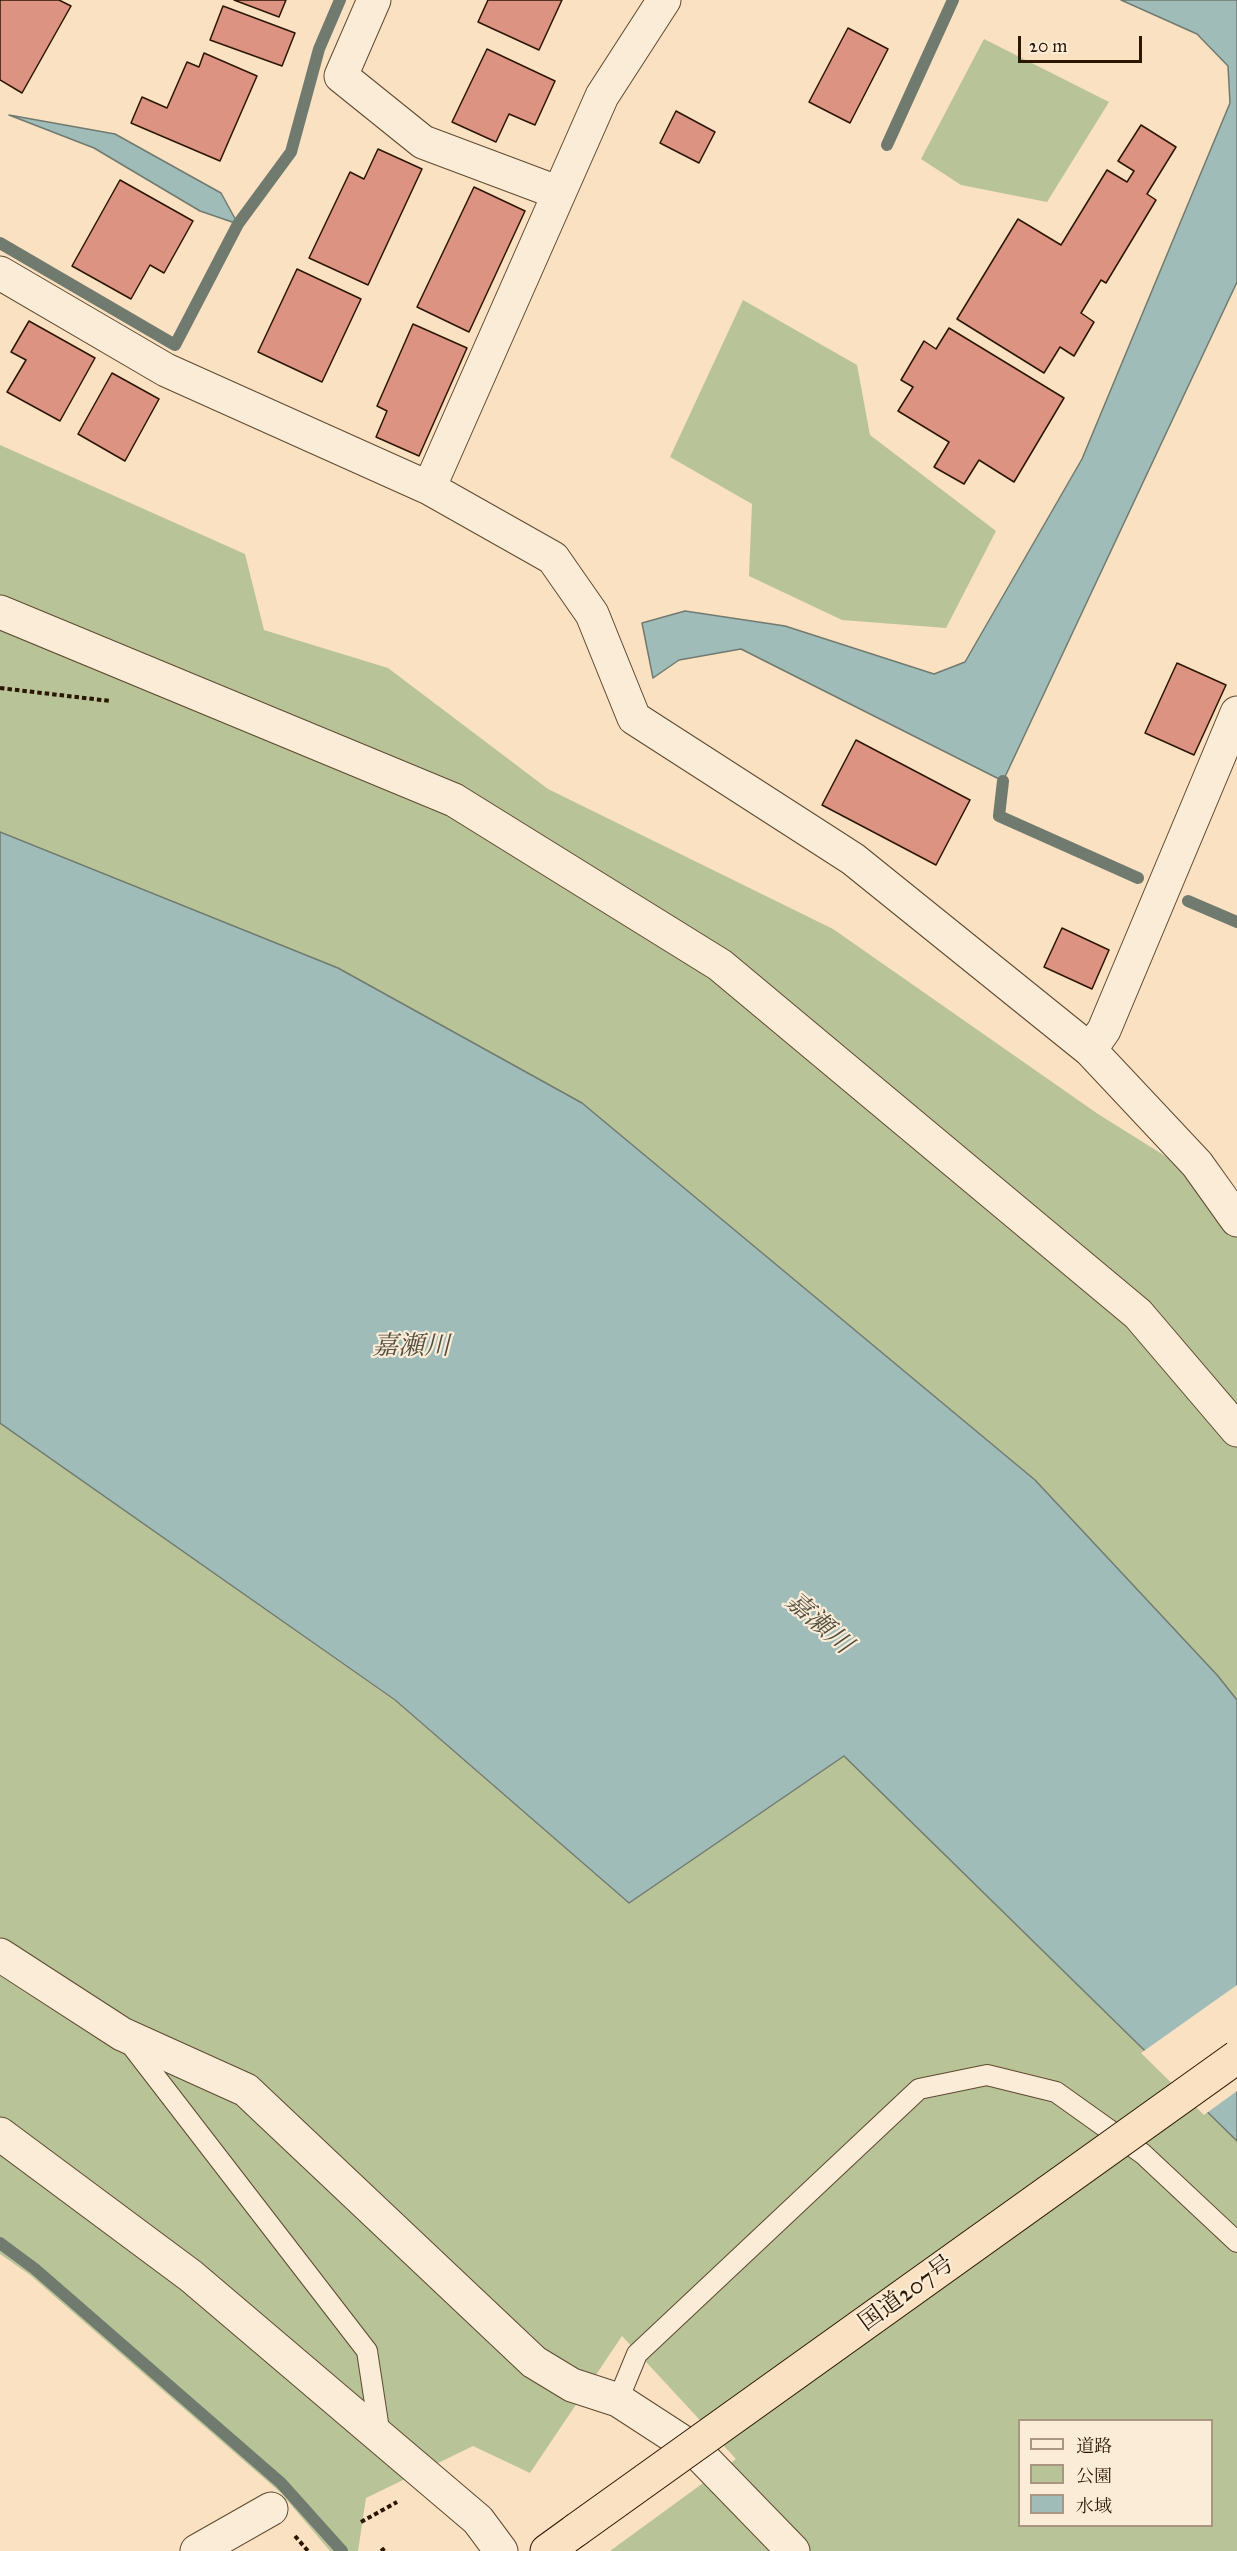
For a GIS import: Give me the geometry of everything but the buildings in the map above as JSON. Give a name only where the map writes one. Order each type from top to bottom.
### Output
[{"type":"highway","name":"国道207号","points":[[547,2551],[1237,2057]]},
{"type":"street","points":[[374,0],[341,76],[423,142],[559,194]]},
{"type":"street","points":[[429,488],[602,96],[664,0]]},
{"type":"street","points":[[0,273],[166,370],[429,488],[553,558],[592,614],[634,718],[853,859],[1090,1050],[1197,1164],[1237,1220]]},
{"type":"street","points":[[0,612],[454,800],[720,965],[1138,1314],[1237,1430]]},
{"type":"street","points":[[1090,1050],[1104,1030],[1237,713]]},
{"type":"street","points":[[0,1955],[123,2034],[246,2090],[534,2362],[572,2385],[618,2400],[695,2450],[793,2551]]},
{"type":"street","points":[[0,2134],[191,2276],[478,2520],[501,2551]]},
{"type":"street","points":[[197,2551],[271,2509]]},
{"type":"lane","points":[[123,2034],[367,2351],[380,2437]]},
{"type":"lane","points":[[618,2400],[637,2354],[919,2089],[987,2075],[1056,2092],[1143,2154],[1237,2242]]},
{"type":"path","points":[[381,2551],[386,2547]]},
{"type":"green space","points":[[984,39],[1109,102],[1047,202],[961,185],[921,159]]},
{"type":"green space","points":[[743,300],[857,365],[870,435],[996,531],[946,628],[842,620],[749,576],[752,504],[670,457]]},
{"type":"green space","points":[[0,445],[245,554],[264,630],[388,668],[548,789],[833,929],[1098,1114],[1237,1201],[1237,1700],[1218,1676],[338,968],[0,832]]},
{"type":"green space","points":[[0,1423],[395,1701],[628,1903],[844,1756],[1237,2141],[1237,2551],[610,2551],[736,2459],[622,2336],[530,2473],[473,2446],[366,2498],[358,2551],[330,2551],[281,2493],[30,2275],[0,2254]]},
{"type":"water","points":[[1121,0],[1237,0],[1237,282],[1003,781],[741,649],[679,660],[653,678],[642,623],[685,611],[785,626],[934,674],[965,662],[1082,459],[1230,103],[1228,66],[1197,34]]},
{"type":"water","points":[[9,115],[115,134],[221,193],[238,224],[200,211],[94,148]]},
{"type":"water","name":"嘉瀬川","points":[[0,832],[338,968],[582,1103],[1035,1480],[1218,1676],[1237,1700],[1237,2141],[844,1756],[629,1903],[395,1700],[0,1423]]},
{"type":"pier","points":[[1237,1985],[1237,2091],[1204,2115],[1141,2053]]},
{"type":"waterway","points":[[0,243],[175,345],[238,224],[291,152],[319,49],[340,0]]},
{"type":"waterway","points":[[887,145],[953,0]]},
{"type":"waterway","points":[[1003,781],[999,816],[1138,878]]},
{"type":"waterway","points":[[1188,901],[1237,922]]},
{"type":"waterway","points":[[0,2243],[35,2269],[281,2483],[342,2551]]}]
